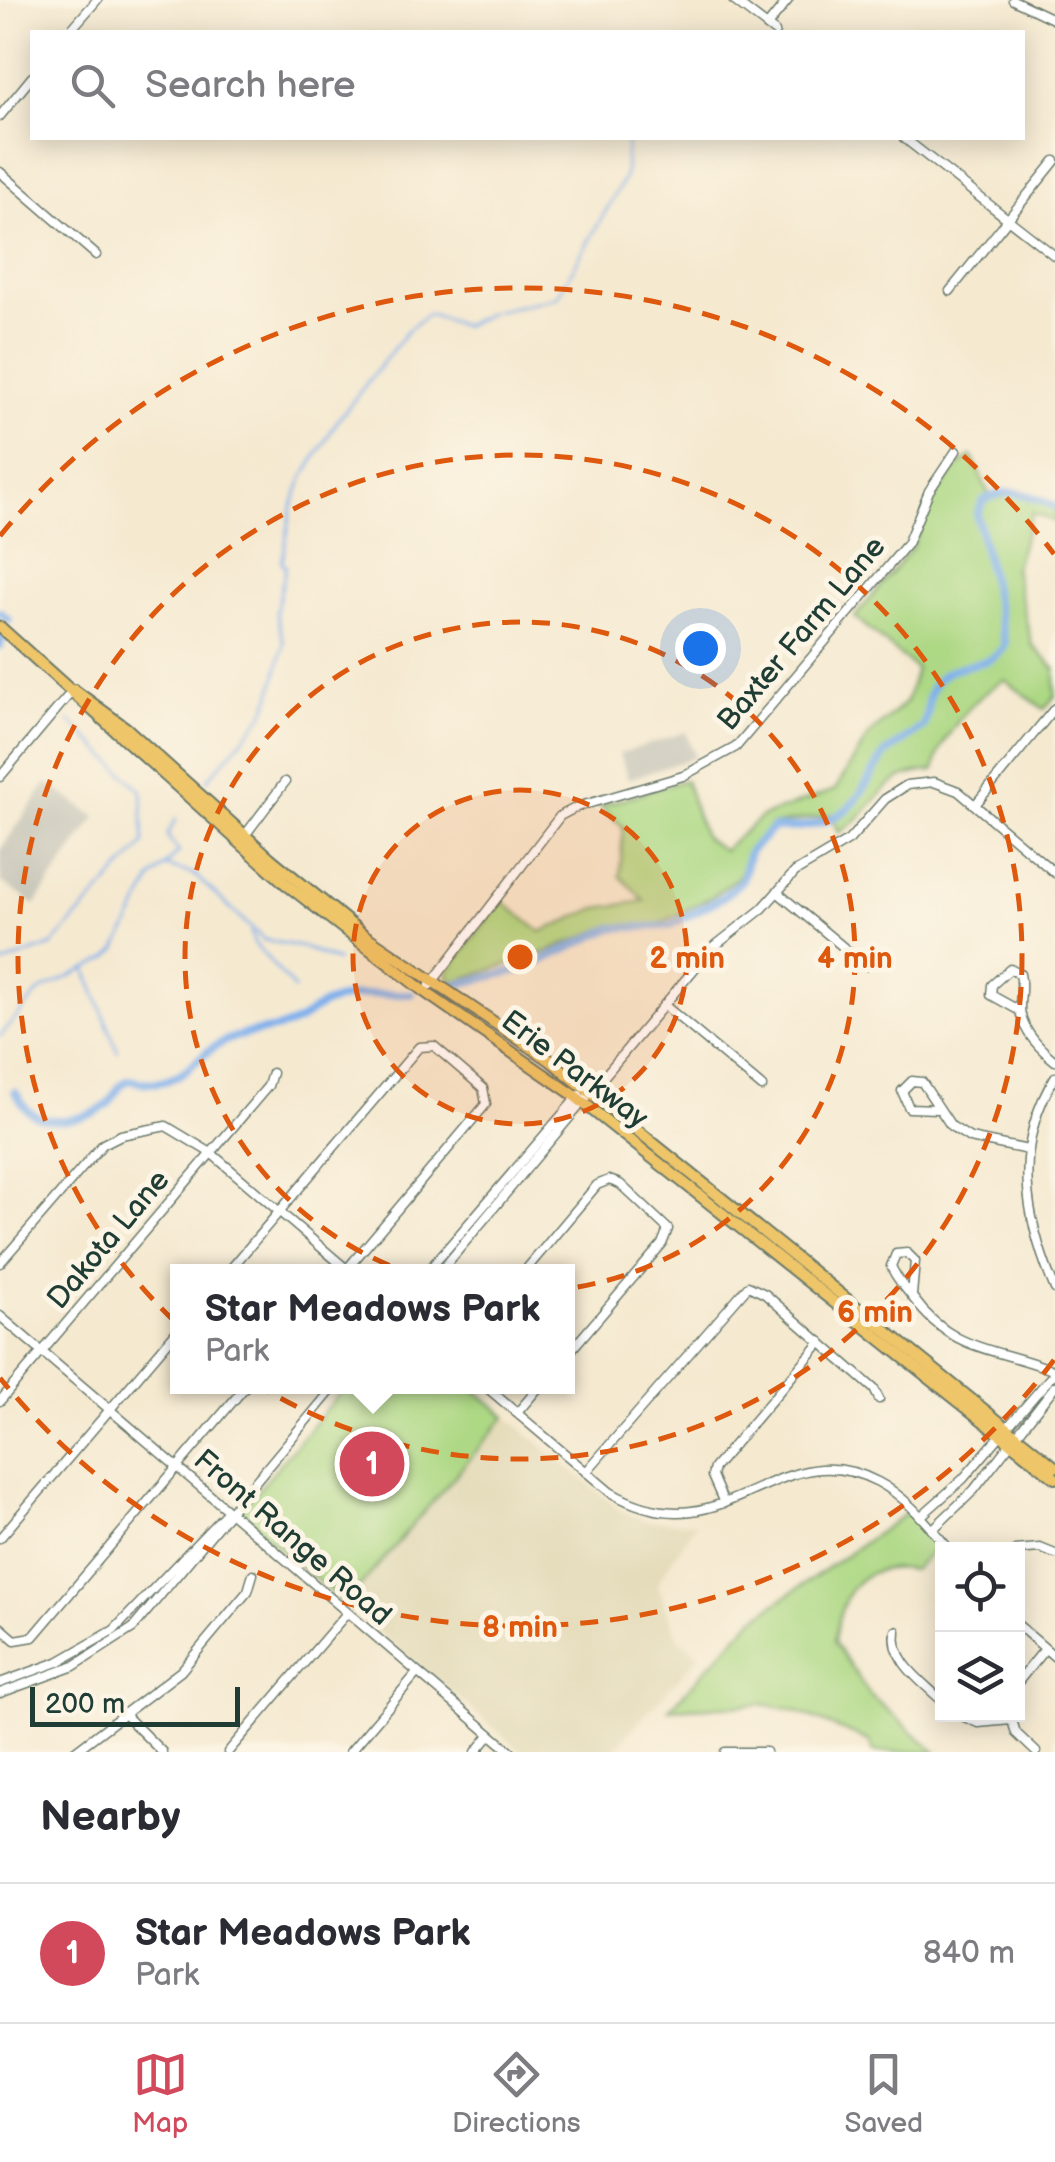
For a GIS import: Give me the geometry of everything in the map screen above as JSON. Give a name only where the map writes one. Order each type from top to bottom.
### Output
[{"type":"main road","name":"Erie Parkway","points":[[0,627],[286,884],[580,1100],[1003,1431]]},
{"type":"main road","name":"Erie Parkway","points":[[73,690],[113,717],[428,988],[591,1088],[1055,1478]]},
{"type":"main road","name":"Erie Parkway","points":[[1014,1440],[1055,1467]]},
{"type":"street","points":[[72,30],[97,0]]},
{"type":"street","points":[[733,0],[771,29],[788,0]]},
{"type":"street","points":[[1012,0],[1055,20]]},
{"type":"street","points":[[0,116],[30,79]]},
{"type":"street","points":[[907,140],[1055,256]]},
{"type":"street","points":[[950,291],[1055,161]]},
{"type":"street","points":[[0,172],[96,255]]},
{"type":"street","name":"Baxter Farm Lane","points":[[428,988],[560,816],[577,806],[682,776],[736,747],[907,544],[929,491],[956,450]]},
{"type":"street","points":[[0,778],[73,690]]},
{"type":"street","points":[[975,805],[1055,708]]},
{"type":"street","points":[[246,834],[286,782]]},
{"type":"street","points":[[435,1264],[711,949],[795,872],[848,840],[884,799],[907,785],[947,785],[1055,872]]},
{"type":"street","points":[[777,892],[866,966]]},
{"type":"street","points":[[1020,1011],[991,995],[992,985],[1010,969],[1020,974],[1020,1011],[1037,1046],[1055,1061]]},
{"type":"street","points":[[664,1005],[762,1087]]},
{"type":"street","points":[[236,1262],[420,1047],[434,1046],[483,1088],[486,1104],[353,1264]]},
{"type":"street","name":"Dakota Lane","points":[[0,1400],[268,1086],[272,1073]]},
{"type":"street","points":[[1055,1078],[1037,1115],[1028,1150],[1028,1208],[1038,1250],[1055,1288]]},
{"type":"street","points":[[938,1109],[909,1108],[902,1091],[912,1081],[922,1082],[951,1126],[970,1138],[1028,1150]]},
{"type":"street","points":[[447,1264],[580,1100]]},
{"type":"street","points":[[0,1263],[92,1154],[121,1134],[166,1126],[211,1153],[341,1264]]},
{"type":"street","points":[[531,1264],[597,1186],[609,1180],[620,1184],[668,1229],[662,1244],[575,1346]]},
{"type":"street","points":[[912,1295],[915,1262],[907,1253],[896,1254],[892,1270],[932,1322],[970,1346],[1018,1356],[1055,1371],[963,1480],[920,1517]]},
{"type":"street","points":[[586,1472],[748,1286],[765,1294],[821,1342],[874,1388],[879,1399]]},
{"type":"street","name":"Front Range Road","points":[[0,1316],[511,1752]]},
{"type":"street","points":[[0,1538],[170,1339]]},
{"type":"street","points":[[724,1503],[712,1476],[714,1468],[821,1342]]},
{"type":"street","points":[[932,1530],[974,1490],[1055,1386]]},
{"type":"street","points":[[0,1627],[15,1640],[33,1637],[239,1394]]},
{"type":"street","points":[[0,1694],[74,1666],[133,1628],[192,1563],[229,1512],[328,1394]]},
{"type":"street","points":[[495,1394],[610,1492],[653,1512],[682,1515],[724,1503],[784,1476],[830,1469],[877,1481],[943,1542]]},
{"type":"street","points":[[517,1413],[533,1394]]},
{"type":"street","points":[[0,1683],[58,1662],[114,1630],[214,1521],[229,1512]]},
{"type":"street","points":[[1025,1549],[1040,1548],[1055,1554]]},
{"type":"street","points":[[74,1752],[181,1671],[248,1591],[253,1574]]},
{"type":"street","points":[[228,1752],[347,1613]]},
{"type":"street","points":[[896,1631],[894,1645],[900,1659],[935,1694]]},
{"type":"street","points":[[1024,1632],[1055,1657]]},
{"type":"street","points":[[1025,1673],[1044,1650]]},
{"type":"street","points":[[350,1752],[418,1673]]},
{"type":"street","points":[[123,1713],[162,1752]]},
{"type":"street","points":[[1012,1722],[1022,1742],[1036,1752]]},
{"type":"street","points":[[476,1752],[490,1735]]},
{"type":"street","points":[[725,1752],[766,1752]]},
{"type":"shaded area","points":[[686,732],[695,757],[628,779],[619,754]]},
{"type":"shaded area","points":[[47,783],[96,817],[35,905],[0,881],[0,850]]},
{"type":"shaded area","points":[[506,1416],[620,1510],[647,1521],[696,1523],[657,1583],[678,1638],[700,1655],[611,1752],[523,1752],[345,1604]]},
{"type":"green space","points":[[972,456],[991,499],[1021,493],[1055,508],[1055,522],[1032,513],[1014,569],[1032,645],[1055,668],[1055,696],[1044,709],[1005,680],[960,719],[943,745],[934,771],[915,773],[890,785],[853,824],[839,833],[831,815],[772,825],[750,849],[739,876],[713,896],[659,924],[612,925],[550,951],[453,982],[447,973],[501,900],[541,932],[597,908],[645,901],[620,876],[623,826],[599,806],[685,780],[704,837],[723,850],[761,817],[835,790],[869,735],[906,702],[916,669],[855,617],[912,548],[934,497],[956,468]]},
{"type":"green space","points":[[339,1394],[480,1394],[506,1416],[345,1604],[238,1513]]},
{"type":"green space","points":[[908,1512],[936,1542],[935,1549],[913,1570],[878,1571],[856,1584],[842,1609],[834,1642],[870,1695],[936,1752],[874,1752],[869,1741],[793,1710],[762,1704],[669,1709],[752,1620]]},
{"type":"waterway","points":[[207,780],[262,717],[271,696],[284,644],[276,613],[292,507],[303,478],[338,420],[408,330],[428,314],[463,326],[492,312],[557,297],[625,177],[627,140]]},
{"type":"waterway","points":[[861,793],[885,754],[923,727],[930,692],[939,678],[948,671],[990,659],[1005,645],[977,515],[983,501],[1011,493],[1055,507]]},
{"type":"waterway","points":[[0,612],[9,620]]},
{"type":"waterway","points":[[0,646],[3,635]]},
{"type":"waterway","points":[[0,965],[52,945],[144,844],[142,791],[70,721]]},
{"type":"waterway","points":[[454,985],[524,969],[612,928],[669,926],[723,897],[742,880],[749,852],[773,828],[819,823],[840,814],[857,799]]},
{"type":"waterway","points":[[0,1036],[40,991],[108,958],[117,949],[152,879],[179,852],[167,836],[176,819]]},
{"type":"waterway","points":[[165,866],[194,874],[264,940],[302,947],[337,961]]},
{"type":"waterway","points":[[251,932],[254,943],[295,990]]},
{"type":"waterway","points":[[86,969],[118,1052]]},
{"type":"waterway","points":[[15,1092],[38,1117],[81,1117],[108,1104],[125,1082],[148,1083],[176,1077],[207,1052],[235,1037],[288,1026],[337,1000],[411,994]]},
{"type":"place","name":"Star Meadows Park","points":[[372,1464]]}]
